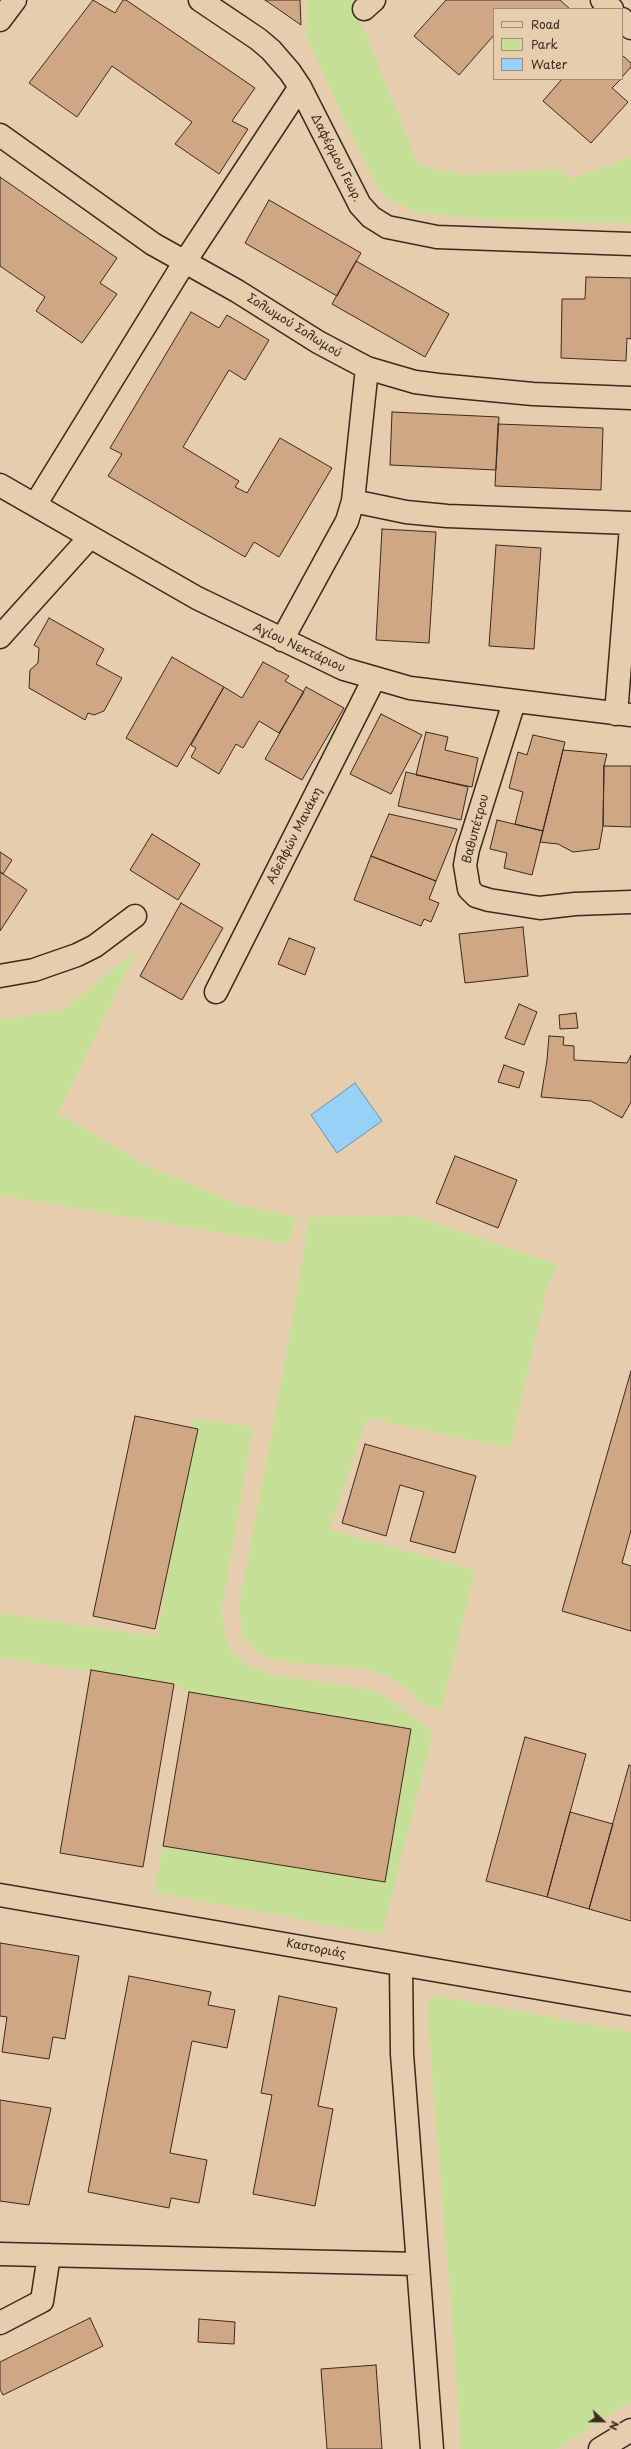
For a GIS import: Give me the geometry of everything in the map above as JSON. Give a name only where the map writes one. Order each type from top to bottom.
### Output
[{"type":"street","points":[[0,20],[15,0]]},
{"type":"street","name":"Δαφέρμου Γεωρ.","points":[[200,0],[245,29],[271,50],[300,87],[360,205],[371,217],[387,227],[437,237],[631,244]]},
{"type":"street","points":[[602,0],[611,8]]},
{"type":"street","points":[[623,20],[631,28]]},
{"type":"street","points":[[35,505],[184,263],[300,87]]},
{"type":"street","name":"Σολωμού Σολωμού","points":[[0,135],[131,229],[184,263],[237,291],[318,342],[367,368],[415,382],[438,385],[533,394],[631,398]]},
{"type":"street","points":[[282,640],[346,521],[353,501],[367,368]]},
{"type":"street","name":"Αγίου Νεκτάριου","points":[[0,485],[191,594],[321,660],[374,679],[410,688],[514,702],[624,714]]},
{"type":"street","points":[[353,501],[406,512],[447,516],[631,523]]},
{"type":"street","points":[[624,714],[631,527]]},
{"type":"street","points":[[0,636],[90,537]]},
{"type":"street","name":"Αδελφών Μανάκη","points":[[216,992],[374,679]]},
{"type":"street","name":"Βαθυπέτρου","points":[[514,702],[468,849],[465,865],[470,889],[476,896],[489,900],[540,908],[575,904],[631,902]]},
{"type":"street","points":[[0,976],[34,970],[77,955],[95,946],[134,916]]},
{"type":"street","name":"Καστοριάς","points":[[0,1895],[631,2004]]},
{"type":"street","points":[[401,1965],[400,2022],[432,2449]]},
{"type":"street","points":[[0,2254],[418,2264]]},
{"type":"street","points":[[0,2323],[42,2301],[49,2255]]},
{"type":"street","points":[[600,2449],[631,2430]]},
{"type":"green space","points":[[307,0],[357,0],[356,10],[417,162],[430,168],[464,175],[558,169],[570,179],[631,157],[631,223],[489,220],[417,212],[386,198],[378,188],[359,151],[306,37]]},
{"type":"green space","points":[[136,951],[58,1113],[143,1164],[239,1205],[297,1217],[288,1244],[0,1195],[0,1020],[63,1010]]},
{"type":"green space","points":[[412,1216],[558,1265],[547,1288],[510,1448],[367,1418],[329,1530],[475,1570],[441,1711],[423,1704],[408,1689],[385,1675],[360,1668],[295,1663],[263,1657],[242,1636],[239,1605],[278,1400],[306,1239],[307,1217]]},
{"type":"green space","points":[[194,1418],[253,1427],[221,1613],[230,1650],[249,1666],[274,1675],[374,1690],[392,1701],[433,1733],[382,1935],[154,1892],[163,1846],[385,1882],[411,1729],[189,1692],[174,1684],[0,1658],[0,1613],[157,1637]]},
{"type":"green space","points":[[432,1995],[631,2032],[631,2401],[557,2449],[461,2449],[427,2010]]},
{"type":"water","points":[[355,1083],[382,1121],[337,1153],[311,1115]]},
{"type":"building","points":[[93,0],[115,13],[123,0],[126,0],[255,88],[232,121],[248,129],[219,174],[175,144],[192,122],[112,66],[77,117],[29,83]]},
{"type":"building","points":[[265,0],[300,0],[301,25]]},
{"type":"building","points":[[446,0],[560,0],[569,8],[493,8],[493,36],[459,75],[414,36]]},
{"type":"building","points":[[623,56],[631,63],[631,67],[623,76]]},
{"type":"building","points":[[561,80],[620,80],[612,88],[628,102],[591,143],[543,101]]},
{"type":"building","points":[[0,177],[117,258],[100,283],[117,294],[82,343],[36,311],[45,297],[0,266]]},
{"type":"building","points":[[269,200],[361,253],[337,296],[245,243]]},
{"type":"building","points":[[356,261],[449,314],[425,357],[332,304]]},
{"type":"building","points":[[586,277],[631,278],[631,339],[627,338],[626,361],[561,358],[562,299],[585,299]]},
{"type":"building","points":[[191,312],[219,328],[227,315],[269,340],[245,380],[229,370],[183,447],[239,481],[235,487],[247,493],[280,438],[332,468],[279,557],[254,542],[245,557],[108,476],[122,454],[110,448]]},
{"type":"building","points":[[392,412],[499,417],[496,470],[390,465]]},
{"type":"building","points":[[498,424],[603,428],[601,490],[495,486]]},
{"type":"building","points":[[382,529],[436,532],[429,643],[376,640]]},
{"type":"building","points":[[496,545],[541,548],[534,649],[489,646]]},
{"type":"building","points":[[49,618],[104,649],[96,664],[122,678],[104,711],[94,715],[88,713],[85,720],[29,688],[30,670],[38,663],[39,648],[34,645]]},
{"type":"building","points":[[172,657],[224,687],[177,767],[126,738]]},
{"type":"building","points":[[263,662],[289,676],[285,681],[304,692],[279,733],[259,721],[243,748],[236,744],[219,774],[191,757],[196,748],[191,745],[224,687],[242,698]]},
{"type":"building","points":[[306,687],[344,708],[302,780],[265,759]]},
{"type":"building","points":[[381,714],[422,735],[391,794],[350,774]]},
{"type":"building","points":[[426,732],[448,737],[445,750],[478,758],[472,787],[416,775]]},
{"type":"building","points":[[533,735],[565,742],[543,831],[515,824],[523,792],[509,788],[518,752],[527,755]]},
{"type":"building","points":[[563,750],[607,754],[604,766],[603,826],[599,849],[573,852],[558,844],[540,842]]},
{"type":"building","points":[[604,766],[631,766],[631,827],[603,826]]},
{"type":"building","points":[[406,772],[468,787],[461,820],[398,806]]},
{"type":"building","points":[[389,814],[457,829],[436,881],[371,856]]},
{"type":"building","points":[[497,820],[543,831],[532,875],[504,868],[507,853],[490,849]]},
{"type":"building","points":[[152,834],[200,864],[178,900],[130,870]]},
{"type":"building","points":[[0,852],[12,860],[3,874],[0,872]]},
{"type":"building","points":[[371,856],[436,881],[429,899],[439,903],[431,922],[424,919],[421,926],[354,900]]},
{"type":"building","points":[[0,872],[27,890],[0,931]]},
{"type":"building","points":[[181,903],[223,928],[182,1000],[140,976]]},
{"type":"building","points":[[523,927],[528,976],[465,983],[459,934]]},
{"type":"building","points":[[289,938],[315,948],[305,975],[278,964]]},
{"type":"building","points":[[519,1004],[537,1012],[524,1045],[505,1038]]},
{"type":"building","points":[[576,1013],[578,1028],[560,1029],[559,1015]]},
{"type":"building","points":[[549,1036],[564,1037],[563,1045],[574,1046],[574,1060],[627,1063],[631,1055],[631,1102],[622,1118],[591,1101],[541,1097]]},
{"type":"building","points":[[504,1065],[524,1072],[519,1088],[498,1082]]},
{"type":"building","points":[[455,1156],[517,1180],[498,1228],[436,1203]]},
{"type":"building","points":[[631,1371],[631,1530],[622,1563],[631,1566],[631,1631],[562,1611]]},
{"type":"building","points":[[135,1416],[198,1429],[155,1629],[93,1616]]},
{"type":"building","points":[[365,1444],[476,1476],[455,1553],[410,1541],[424,1492],[400,1485],[386,1536],[342,1523]]},
{"type":"building","points":[[91,1670],[174,1684],[143,1867],[60,1853]]},
{"type":"building","points":[[189,1692],[411,1729],[385,1882],[163,1846]]},
{"type":"building","points":[[525,1737],[586,1754],[547,1897],[486,1881]]},
{"type":"building","points":[[629,1765],[631,1766],[631,1921],[589,1909]]},
{"type":"building","points":[[570,1812],[613,1824],[589,1909],[547,1897]]},
{"type":"building","points":[[0,1943],[79,1956],[65,2039],[53,2037],[49,2059],[2,2052],[7,2017],[0,2016]]},
{"type":"building","points":[[129,1976],[211,1992],[208,2005],[235,2010],[227,2048],[192,2041],[170,2153],[207,2160],[199,2203],[171,2198],[169,2208],[88,2192]]},
{"type":"building","points":[[279,1996],[337,2008],[318,2106],[333,2109],[315,2206],[253,2194],[272,2095],[261,2093]]},
{"type":"building","points":[[0,2100],[51,2108],[29,2205],[0,2201]]},
{"type":"building","points":[[90,2318],[103,2346],[3,2395],[0,2389],[0,2362]]},
{"type":"building","points":[[199,2319],[235,2322],[234,2344],[198,2342]]},
{"type":"building","points":[[376,2365],[382,2449],[327,2449],[321,2369]]}]
